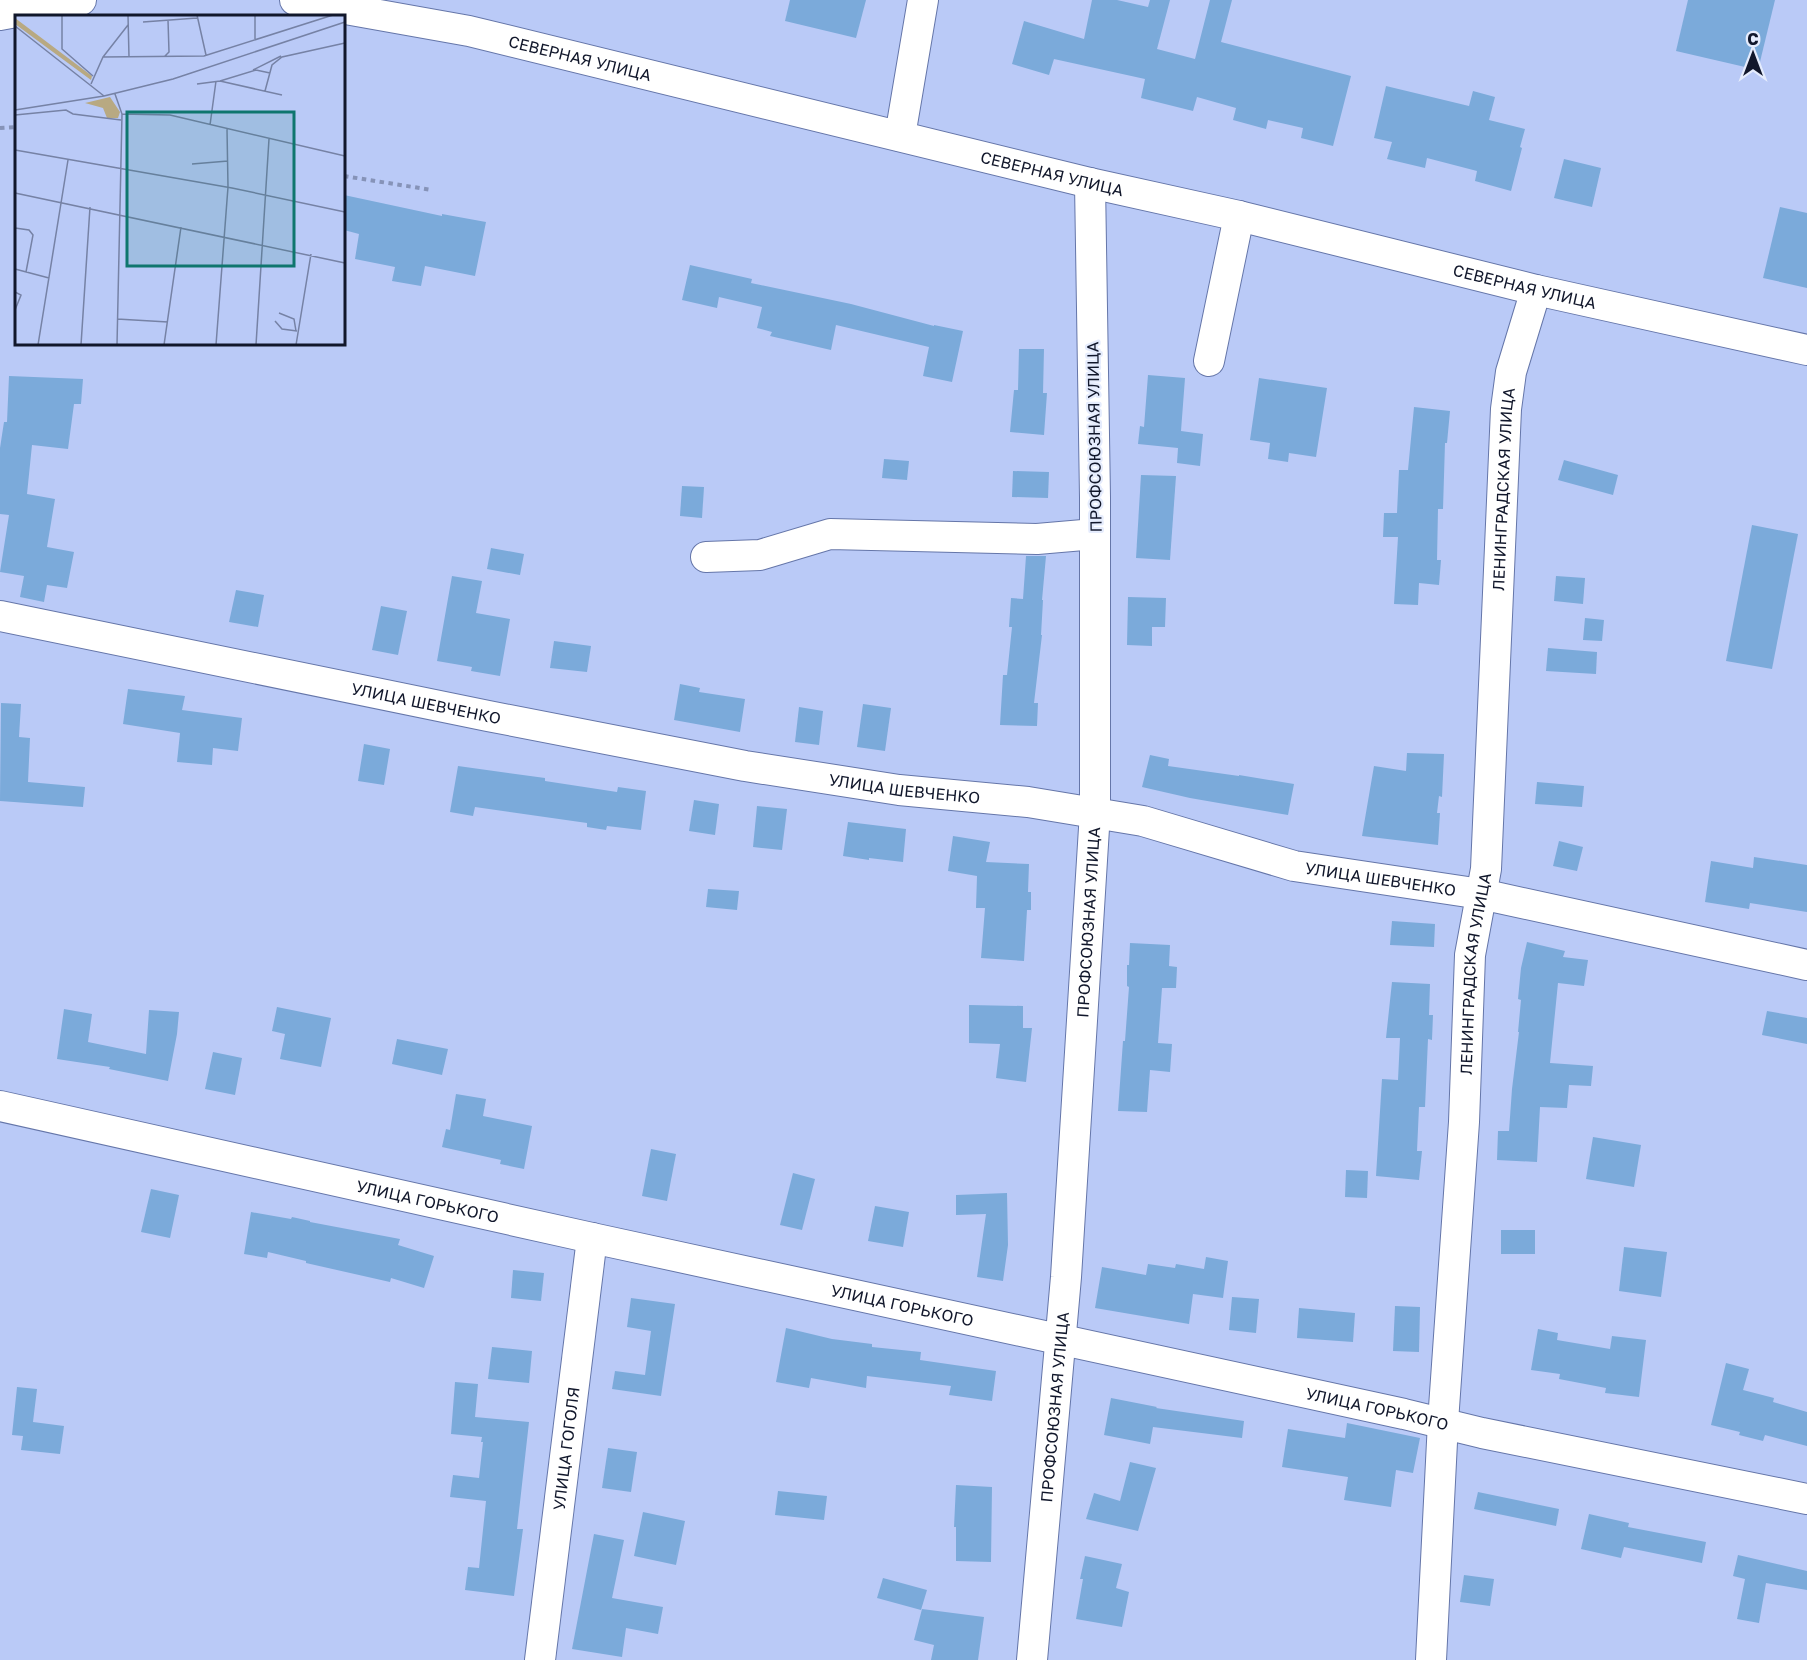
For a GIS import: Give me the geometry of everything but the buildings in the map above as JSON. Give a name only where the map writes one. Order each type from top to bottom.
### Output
[{"type":"street","points":[[0,15],[81,0]]},
{"type":"street","name":"СЕВЕРНАЯ УЛИЦА","points":[[295,0],[469,31],[1090,183],[1239,216],[1536,290],[1807,350]]},
{"type":"street","points":[[900,136],[923,0]]},
{"type":"street","name":"ПРОФСОЮЗНАЯ УЛИЦА","points":[[1032,1660],[1066,1277],[1095,812],[1095,534],[1090,183]]},
{"type":"street","points":[[1209,361],[1239,216]]},
{"type":"street","name":"ЛЕНИНГРАДСКАЯ УЛИЦА","points":[[1431,1660],[1443,1422],[1464,1122],[1470,956],[1487,857],[1506,409],[1511,372],[1536,290]]},
{"type":"street","points":[[706,557],[760,555],[830,534],[1037,539],[1095,534]]},
{"type":"street","name":"УЛИЦА ШЕВЧЕНКО","points":[[0,616],[488,717],[746,766],[899,790],[1028,802],[1143,821],[1294,866],[1481,894],[1807,965]]},
{"type":"street","name":"УЛИЦА ГОРЬКОГО","points":[[0,1106],[592,1238],[1443,1422],[1482,1433],[1807,1500]]},
{"type":"street","name":"УЛИЦА ГОГОЛЯ","points":[[540,1660],[592,1238]]},
{"type":"path","points":[[0,128],[15,127]]},
{"type":"path","points":[[345,176],[432,190]]}]
